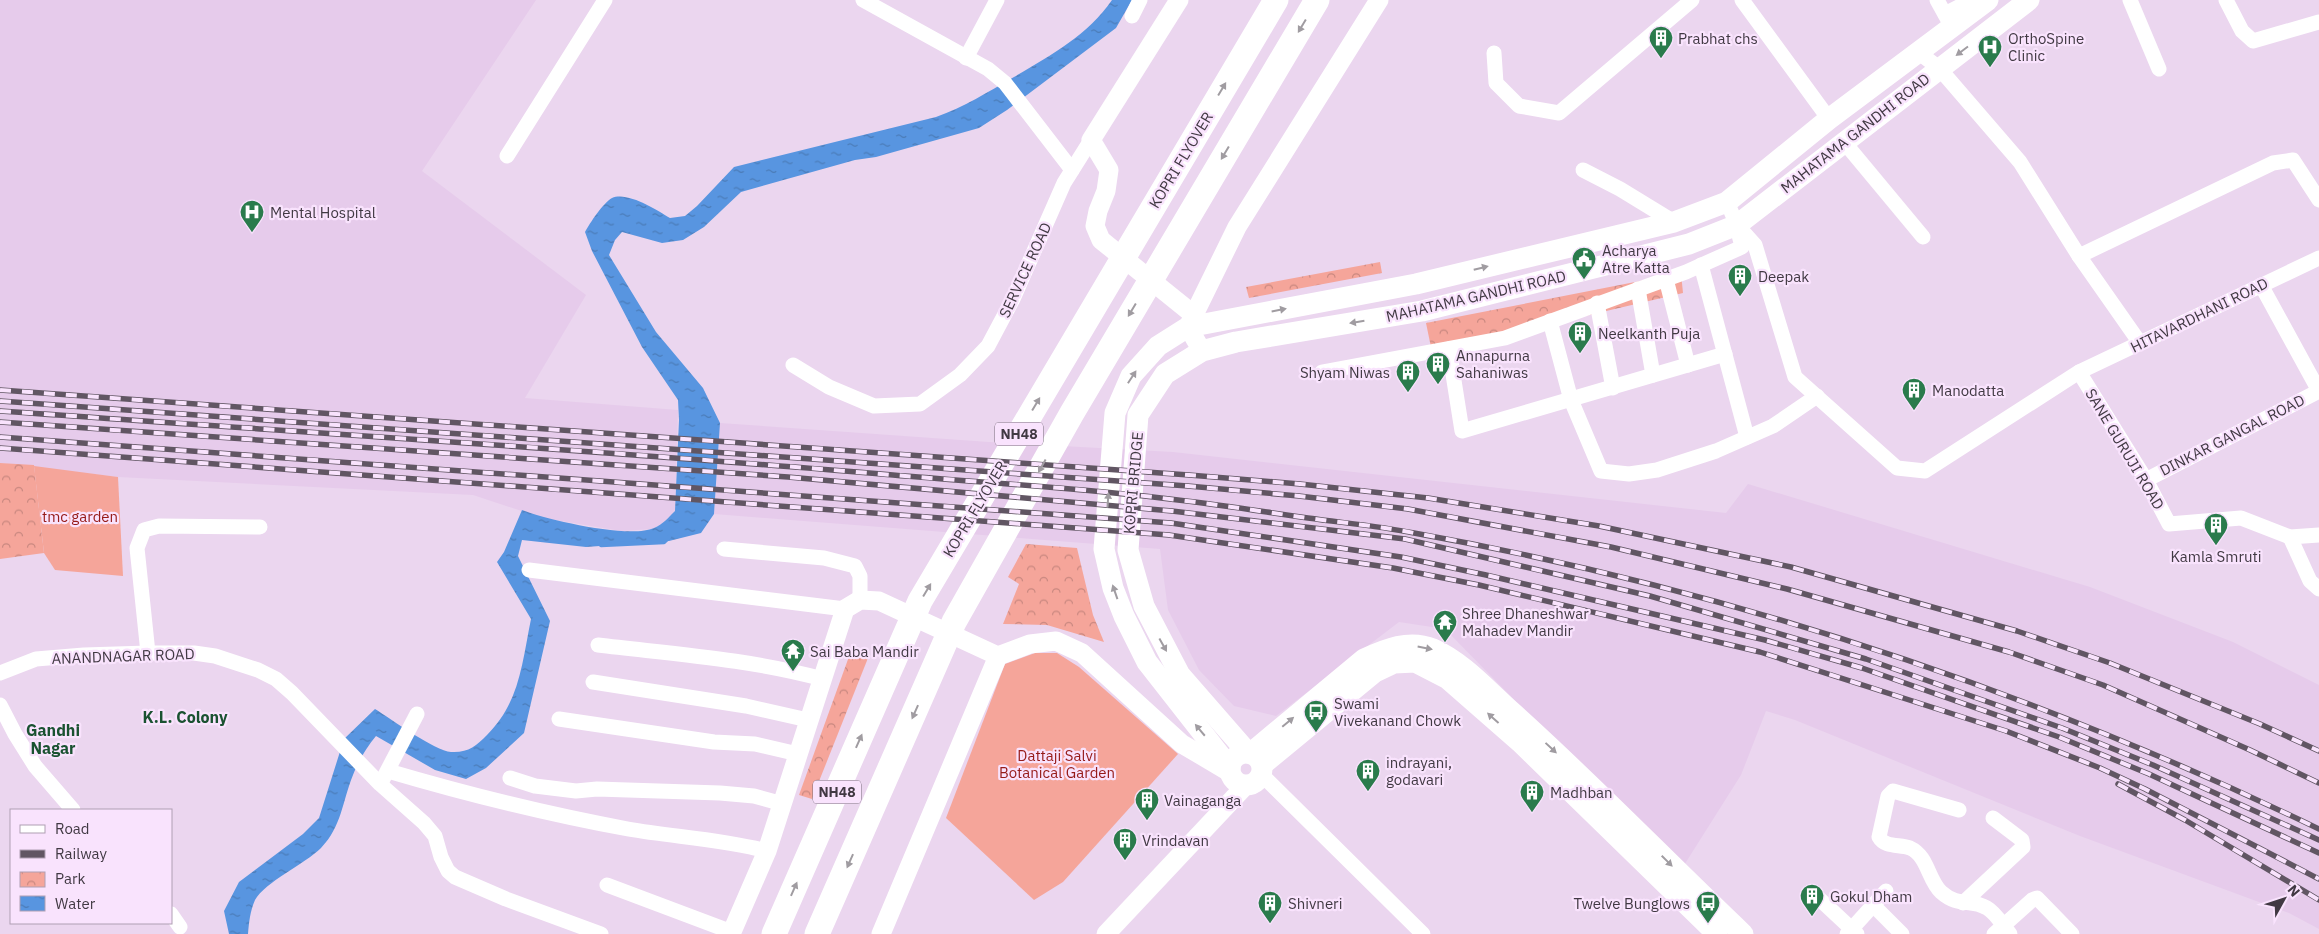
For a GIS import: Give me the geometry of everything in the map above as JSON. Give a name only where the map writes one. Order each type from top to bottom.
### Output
[{"type":"highway","name":"KOPRI FLYOVER","points":[[774,934],[920,601],[1276,0]]},
{"type":"highway","name":"NH48","points":[[817,934],[954,622],[1072,413],[1317,0]]},
{"type":"main road","points":[[1422,311],[1477,288],[1678,234],[1728,212],[1752,196],[1821,137],[2004,0]]},
{"type":"main road","name":"MAHATAMA GANDHI ROAD","points":[[1138,415],[1165,374],[1202,351],[1236,342],[1422,311],[1689,244],[1737,225],[2029,0]]},
{"type":"main road","name":"MAHATAMA GANDHI ROAD","points":[[1191,321],[1416,284],[1674,222],[1727,202],[1828,119],[1918,52],[1948,20],[1976,3]]},
{"type":"main road","points":[[1416,284],[1477,288]]},
{"type":"main road","points":[[1191,321],[1158,346],[1131,376],[1114,413],[1104,548],[1113,588],[1124,616],[1147,662],[1247,767],[1370,665],[1386,649],[1405,644],[1432,649],[1454,673],[1605,811],[1680,887],[1718,934]]},
{"type":"main road","name":"KOPRI BRIDGE","points":[[1138,415],[1128,550],[1144,606],[1180,675],[1247,767]]},
{"type":"main road","points":[[1680,887],[1743,934]]},
{"type":"street","points":[[507,156],[605,0]]},
{"type":"street","points":[[863,0],[988,69],[1004,83],[1072,170]]},
{"type":"street","points":[[966,58],[997,0]]},
{"type":"street","points":[[1132,16],[1140,0]]},
{"type":"street","name":"SERVICE ROAD","points":[[793,365],[828,387],[874,406],[920,404],[960,375],[988,346],[1013,299],[1059,199],[1064,183],[1180,0]]},
{"type":"street","points":[[1191,321],[1237,228],[1378,0]]},
{"type":"street","points":[[1494,53],[1496,83],[1519,106],[1559,114],[1692,0]]},
{"type":"street","points":[[1742,0],[1828,119]]},
{"type":"street","points":[[1937,0],[1948,20]]},
{"type":"street","points":[[2130,0],[2159,69]]},
{"type":"street","points":[[2226,0],[2242,31],[2253,41],[2319,22]]},
{"type":"street","points":[[1918,52],[1939,68],[2020,162],[2079,256],[2140,343]]},
{"type":"street","points":[[1091,140],[1109,170],[1106,191],[1094,226],[1101,240],[1191,321],[1202,351]]},
{"type":"street","points":[[1844,142],[1923,237]]},
{"type":"street","points":[[2079,256],[2274,162],[2293,160],[2319,200]]},
{"type":"street","points":[[1583,170],[1620,188],[1674,222]]},
{"type":"street","points":[[1322,372],[1505,338],[1700,266],[1742,247],[1737,225],[1727,202]]},
{"type":"street","name":"HITAVARDHANI ROAD","points":[[1737,225],[1756,245],[1796,378],[1898,468],[1925,471],[2079,372],[2319,258]]},
{"type":"street","points":[[1700,266],[1747,438]]},
{"type":"street","points":[[1666,279],[1688,365]]},
{"type":"street","points":[[2261,285],[2319,391]]},
{"type":"street","points":[[1638,289],[1653,375]]},
{"type":"street","points":[[1596,303],[1613,388]]},
{"type":"street","points":[[1550,321],[1571,400],[1601,471],[1629,474],[1656,470],[1716,451],[1773,426],[1817,396]]},
{"type":"street","points":[[1450,349],[1462,431],[1725,354]]},
{"type":"street","name":"SANE GURUJI ROAD","points":[[2079,372],[2146,480],[2169,524],[2240,518],[2290,536],[2319,535]]},
{"type":"street","name":"DINKAR GANGAL ROAD","points":[[2146,480],[2319,391]]},
{"type":"street","points":[[148,653],[137,548],[144,530],[159,526],[260,527]]},
{"type":"street","points":[[2290,536],[2310,581],[2319,589]]},
{"type":"street","points":[[607,885],[731,933],[767,851],[808,720],[852,604],[860,576],[855,566],[824,558],[724,549]]},
{"type":"street","points":[[529,570],[852,604],[879,601],[998,656],[1030,644],[1056,641],[1082,653],[1182,744],[1247,767],[1423,934]]},
{"type":"street","points":[[598,645],[780,669],[822,679]]},
{"type":"street","name":"ANANDNAGAR ROAD","points":[[0,673],[36,660],[84,655],[148,653],[194,653],[215,656],[258,670],[276,679],[292,693],[380,784],[417,816],[435,836],[441,857],[448,871],[456,877],[506,899],[601,934]]},
{"type":"street","points":[[881,934],[998,656]]},
{"type":"street","points":[[593,682],[746,706],[808,720]]},
{"type":"street","points":[[0,705],[35,766],[72,809]]},
{"type":"street","points":[[380,784],[417,714]]},
{"type":"street","points":[[559,719],[714,742],[755,744],[798,754]]},
{"type":"street","points":[[1108,933],[1247,767]]},
{"type":"street","points":[[388,771],[527,808],[599,823],[744,845],[767,851]]},
{"type":"street","points":[[510,778],[535,786],[576,791],[597,789],[720,793],[754,796],[783,804]]},
{"type":"street","points":[[1959,810],[1893,790],[1888,796],[1879,833],[1884,842],[1911,848],[1918,853],[1925,863],[1936,888],[1948,898],[1963,903],[1978,904],[1986,908],[2002,931],[2032,900],[2037,898],[2072,934]]},
{"type":"street","points":[[1963,903],[2023,847],[2022,840],[1993,818]]},
{"type":"street","points":[[1812,892],[1852,932],[1886,891]]},
{"type":"street","points":[[1873,905],[1902,934]]},
{"type":"street","points":[[172,916],[180,928]]},
{"type":"shaded area","name":"Mental Hospital","points":[[0,0],[536,0],[422,171],[586,295],[525,398],[678,410],[675,511],[663,523],[652,529],[621,531],[543,518],[473,495],[118,477],[0,463]]},
{"type":"shaded area","points":[[720,423],[989,442],[1173,452],[1726,513],[1748,484],[2090,587],[2233,642],[2319,685],[2319,929],[2289,913],[2080,836],[1795,720],[1766,711],[1741,775],[1681,870],[1445,629],[1399,622],[1276,716],[1234,706],[1199,670],[1168,610],[1160,549],[714,514]]},
{"type":"green space","points":[[1380,262],[1382,273],[1249,298],[1246,287]]},
{"type":"green space","points":[[1681,273],[1683,293],[1432,352],[1426,323]]},
{"type":"green space","points":[[0,463],[34,465],[44,553],[0,559]]},
{"type":"green space","name":"tmc garden","points":[[34,466],[118,477],[123,576],[55,570],[44,553]]},
{"type":"green space","points":[[1026,544],[1077,548],[1093,615],[1104,642],[1047,625],[1003,624],[1019,584],[1008,577]]},
{"type":"green space","points":[[851,651],[868,658],[812,799],[799,795]]},
{"type":"green space","name":"Dattaji Salvi Botanical Garden","points":[[1035,653],[1057,653],[1079,667],[1178,754],[1063,882],[1034,900],[946,818],[1005,664]]},
{"type":"water","points":[[1112,0],[1132,0],[1116,28],[1007,110],[979,128],[741,192],[704,227],[683,240],[662,243],[622,232],[615,240],[609,255],[656,332],[703,388],[720,423],[714,514],[701,533],[669,541],[586,547],[522,540],[518,556],[550,621],[524,733],[486,768],[466,779],[435,770],[376,736],[357,765],[341,813],[328,840],[314,854],[260,893],[252,908],[248,934],[229,934],[224,911],[239,882],[303,834],[319,818],[344,739],[375,709],[424,741],[451,752],[467,750],[475,745],[487,735],[507,709],[522,666],[531,619],[497,562],[504,552],[522,510],[550,519],[588,527],[626,531],[642,531],[654,528],[663,523],[675,511],[679,420],[678,400],[642,347],[592,251],[585,232],[605,204],[612,198],[626,197],[642,202],[670,218],[685,216],[734,167],[946,113],[985,94],[1068,44],[1092,24]]},
{"type":"waterway","points":[[601,545],[664,542],[669,537]]},
{"type":"railway","points":[[0,390],[1189,475],[1300,484],[1428,498],[1599,526],[1791,567],[2017,631],[2110,663],[2260,724],[2319,751]]},
{"type":"railway","points":[[0,401],[1188,486],[1299,496],[1408,509],[1611,547],[1787,589],[2009,652],[2103,685],[2250,750],[2319,783]]},
{"type":"railway","points":[[0,411],[670,457],[1072,489],[1194,502],[1375,526],[1531,556],[1647,583],[1877,650],[1989,689],[2101,732],[2211,779],[2319,829]]},
{"type":"railway","points":[[0,422],[788,477],[1172,511],[1405,539],[1650,596],[1866,659],[2062,728],[2153,765],[2319,840]]},
{"type":"railway","points":[[0,437],[1171,523],[1401,557],[1765,640],[1862,668],[2059,737],[2149,774],[2319,853]]},
{"type":"railway","points":[[0,448],[1169,535],[1393,568],[1479,585],[1760,652],[2006,731],[2100,768],[2145,789],[2319,879]]},
{"type":"railway","points":[[2118,784],[2185,820],[2319,900]]},
{"type":"place","name":"Prabhat chs","points":[[1661,59]]},
{"type":"place","name":"OrthoSpine Clinic","points":[[1990,68]]},
{"type":"place","name":"Mental Hospital","points":[[252,233]]},
{"type":"place","name":"Acharya Atre Katta","points":[[1584,280]]},
{"type":"place","name":"Deepak","points":[[1740,297]]},
{"type":"place","name":"Neelkanth Puja","points":[[1580,354]]},
{"type":"place","name":"Annapurna Sahaniwas","points":[[1438,385]]},
{"type":"place","name":"Shyam Niwas","points":[[1408,393]]},
{"type":"place","name":"Manodatta","points":[[1914,411]]},
{"type":"place","name":"Kamla Smruti","points":[[2216,546]]},
{"type":"place","name":"Shree Dhaneshwar Mahadev Mandir","points":[[1445,643]]},
{"type":"place","name":"Sai Baba Mandir","points":[[793,672]]},
{"type":"place","name":"Swami Vivekanand Chowk","points":[[1316,733]]},
{"type":"place","name":"indrayani, godavari","points":[[1368,792]]},
{"type":"place","name":"Madhban","points":[[1532,813]]},
{"type":"place","name":"Vainaganga","points":[[1147,821]]},
{"type":"place","name":"Vrindavan","points":[[1125,861]]},
{"type":"place","name":"Gokul Dham","points":[[1812,917]]},
{"type":"place","name":"Shivneri","points":[[1270,924]]},
{"type":"place","name":"Twelve Bunglows","points":[[1708,924]]},
{"type":"district","name":"K.L. Colony","points":[[185,717]]},
{"type":"district","name":"Gandhi Nagar","points":[[53,739]]}]
